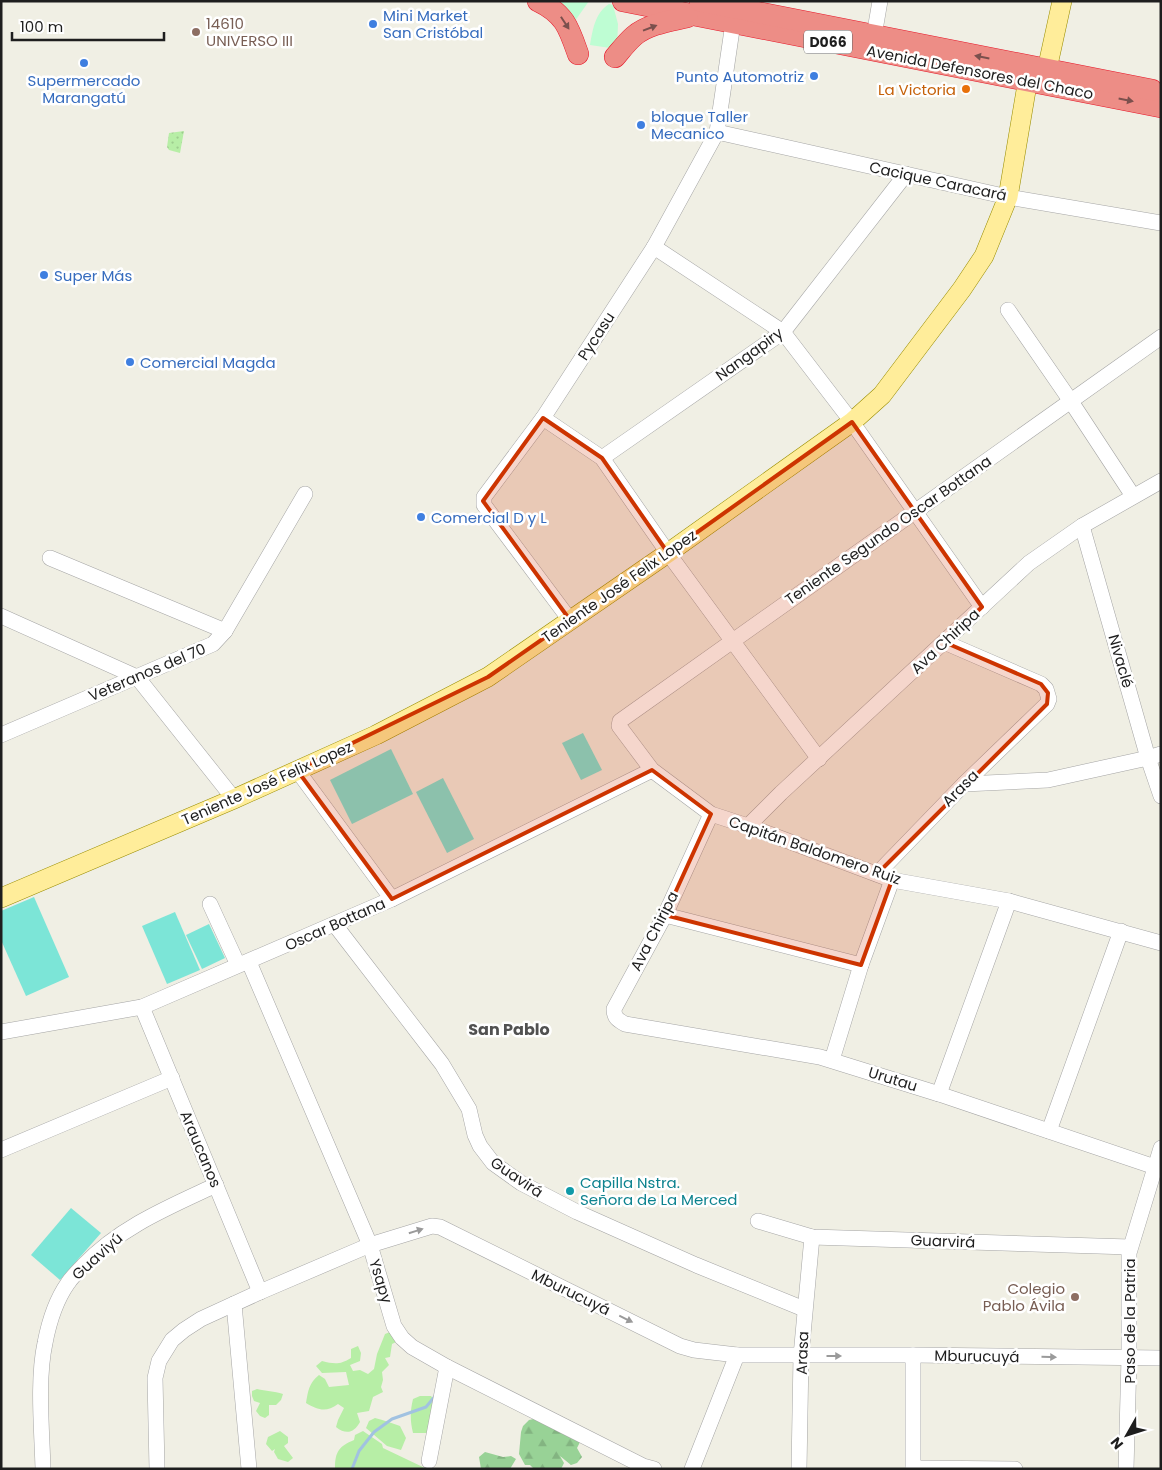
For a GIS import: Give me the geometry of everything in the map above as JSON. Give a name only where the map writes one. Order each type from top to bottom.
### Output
[{"type":"highway","points":[[538,1],[557,12],[565,21],[578,54]]},
{"type":"highway","name":"Avenida Defensores del Chaco","points":[[624,1],[698,9],[874,36],[1161,107]]},
{"type":"highway","points":[[672,1],[819,31],[838,29]]},
{"type":"highway","points":[[616,57],[635,35],[698,9]]},
{"type":"highway","name":"Avenida Defensores del Chaco","points":[[698,9],[733,23],[1037,75],[1161,92]]},
{"type":"main road","name":"Teniente José Felix Lopez","points":[[1,898],[234,799],[376,735],[488,677],[668,553],[852,422],[882,395],[962,289],[984,256],[1008,197],[1037,75],[1062,1]]},
{"type":"street","points":[[874,36],[880,1]]},
{"type":"street","name":"Pycasu","points":[[570,620],[484,504],[484,497],[543,418],[654,247],[716,132],[733,23]]},
{"type":"street","name":"Cacique Caracará","points":[[716,132],[1008,197],[1161,222]]},
{"type":"street","name":"Nangapiry","points":[[602,458],[783,332],[906,174]]},
{"type":"street","points":[[654,247],[783,332],[852,422],[982,607]]},
{"type":"street","points":[[1008,310],[1133,496]]},
{"type":"street","name":"Teniente Segundo Oscar Bottana","points":[[619,726],[620,721],[732,640],[1161,337]]},
{"type":"street","points":[[543,418],[602,458],[668,553],[819,759]]},
{"type":"street","name":"Ava Chiripa","points":[[748,826],[1029,563],[1082,526],[1161,481]]},
{"type":"street","name":"Veteranos del 70","points":[[1,735],[213,644],[225,631],[305,494]]},
{"type":"street","name":"Nivaclé","points":[[1082,526],[1154,756],[1161,796]]},
{"type":"street","points":[[50,558],[225,631]]},
{"type":"street","points":[[1,616],[137,677],[234,799]]},
{"type":"street","name":"Arasa","points":[[877,874],[1049,699],[1041,684],[944,642]]},
{"type":"street","name":"Capitán Baldomero Ruiz","points":[[619,726],[652,770],[710,814],[748,826],[892,880],[1009,901],[1161,943]]},
{"type":"street","points":[[964,784],[1048,780],[1154,756]]},
{"type":"street","points":[[297,770],[392,899]]},
{"type":"street","name":"Oscar Bottana","points":[[1,1032],[142,1007],[392,899],[652,770]]},
{"type":"street","name":"Ava Chiripa","points":[[617,1020],[614,1009],[665,915],[710,814]]},
{"type":"street","points":[[832,1060],[861,965],[892,880]]},
{"type":"street","points":[[939,1094],[1009,901]]},
{"type":"street","name":"Ysapy","points":[[210,904],[244,963],[370,1245],[394,1326],[402,1338],[412,1347],[447,1367],[643,1466],[654,1469]]},
{"type":"street","points":[[665,915],[861,965]]},
{"type":"street","name":"Guavirá","points":[[335,925],[442,1064],[469,1109],[480,1146],[493,1163],[521,1183],[577,1212],[696,1265],[804,1309]]},
{"type":"street","points":[[1049,1131],[1121,931]]},
{"type":"street","name":"Araucanos","points":[[142,1007],[260,1292]]},
{"type":"street","name":"Urutau","points":[[617,1020],[626,1024],[832,1060],[1158,1168]]},
{"type":"street","points":[[1,1150],[172,1078]]},
{"type":"street","name":"Paso de la Patria","points":[[1126,1469],[1130,1358],[1130,1247],[1158,1168],[1161,1148]]},
{"type":"street","name":"Guaviyú","points":[[43,1469],[42,1376],[44,1344],[50,1318],[68,1282],[94,1254],[126,1230],[160,1211],[216,1185]]},
{"type":"street","name":"Guarvirá","points":[[758,1221],[812,1237],[1130,1247]]},
{"type":"street","name":"Mburucuyá","points":[[157,1469],[155,1378],[159,1361],[172,1340],[201,1319],[260,1292],[370,1245],[432,1226],[440,1227],[680,1346],[694,1350],[737,1355],[1161,1358]]},
{"type":"street","name":"Arasa","points":[[799,1469],[801,1356],[812,1237]]},
{"type":"street","points":[[234,1304],[248,1469]]},
{"type":"street","points":[[692,1469],[737,1355]]},
{"type":"street","points":[[913,1355],[913,1469],[1015,1469]]},
{"type":"street","points":[[430,1461],[447,1367]]},
{"type":"highlighted area","points":[[543,418],[602,458],[668,553],[852,422],[982,607],[944,642],[1041,684],[1048,693],[1047,704],[877,874],[892,880],[861,965],[665,915],[711,814],[652,770],[392,899],[297,770],[488,677],[570,620],[483,501]]},
{"type":"green space","points":[[558,1],[589,1],[575,21]]},
{"type":"green space","points":[[609,4],[613,5],[618,24],[617,49],[590,45],[598,17]]},
{"type":"green space","points":[[184,131],[180,153],[169,150],[167,147],[169,133]]},
{"type":"green space","points":[[390,1332],[396,1342],[392,1344],[390,1357],[385,1358],[389,1365],[382,1372],[383,1380],[381,1387],[383,1392],[373,1397],[369,1411],[357,1413],[360,1422],[355,1429],[350,1432],[340,1430],[336,1427],[344,1408],[338,1404],[330,1409],[322,1410],[306,1403],[311,1384],[319,1375],[325,1379],[329,1387],[349,1385],[346,1372],[322,1373],[316,1366],[322,1361],[330,1363],[344,1362],[351,1358],[351,1349],[358,1346],[361,1353],[360,1361],[350,1365],[353,1371],[360,1370],[368,1374],[374,1369],[377,1354],[385,1334]]},
{"type":"green space","points":[[257,1389],[283,1394],[281,1400],[276,1405],[269,1405],[269,1415],[265,1418],[256,1411],[260,1403],[254,1401],[252,1391]]},
{"type":"green space","points":[[420,1396],[431,1396],[435,1401],[430,1433],[413,1433],[411,1424],[412,1403],[413,1399]]},
{"type":"green space","points":[[375,1418],[400,1426],[406,1438],[401,1450],[387,1446],[366,1428],[369,1421]]},
{"type":"green space","points":[[538,1418],[580,1442],[577,1448],[582,1457],[577,1463],[571,1465],[560,1456],[564,1463],[561,1469],[534,1469],[530,1465],[525,1465],[519,1454],[521,1432],[523,1426],[529,1420]]},
{"type":"green space","points":[[280,1431],[288,1437],[288,1443],[284,1446],[293,1458],[288,1462],[278,1459],[274,1452],[275,1449],[272,1451],[266,1444],[268,1437]]},
{"type":"green space","points":[[363,1431],[382,1444],[383,1448],[427,1469],[335,1468],[337,1454],[341,1447],[354,1440],[355,1435]]},
{"type":"green space","points":[[485,1452],[503,1457],[511,1456],[516,1459],[510,1469],[481,1469],[479,1457]]},
{"type":"shaded area","points":[[583,733],[602,770],[581,780],[562,743]]},
{"type":"shaded area","points":[[391,749],[413,794],[352,824],[330,780]]},
{"type":"shaded area","points":[[443,778],[474,839],[447,853],[416,792]]},
{"type":"shaded area","points":[[34,897],[69,977],[26,996],[1,940],[1,911]]},
{"type":"shaded area","points":[[175,912],[200,970],[167,984],[142,926]]},
{"type":"shaded area","points":[[209,924],[225,958],[202,969],[186,935]]},
{"type":"shaded area","points":[[71,1208],[101,1233],[60,1280],[31,1255]]},
{"type":"waterway","points":[[352,1469],[359,1451],[374,1432],[392,1419],[426,1407],[436,1395]]},
{"type":"place","name":"Mini Market San Cristóbal","points":[[373,24]]},
{"type":"place","name":"14610 UNIVERSO III","points":[[196,32]]},
{"type":"place","name":"Supermercado Marangatú","points":[[84,63]]},
{"type":"place","name":"Punto Automotriz","points":[[814,76]]},
{"type":"place","name":"La Victoria","points":[[966,89]]},
{"type":"place","name":"bloque Taller Mecanico","points":[[641,125]]},
{"type":"place","name":"Super Más","points":[[44,275]]},
{"type":"place","name":"Comercial Magda","points":[[130,362]]},
{"type":"place","name":"Comercial D y L","points":[[421,517]]},
{"type":"place","name":"Capilla Nstra. Señora de La Merced","points":[[570,1191]]},
{"type":"place","name":"Colegio Pablo Ávila","points":[[1075,1297]]},
{"type":"district","name":"San Pablo","points":[[509,1029]]}]
